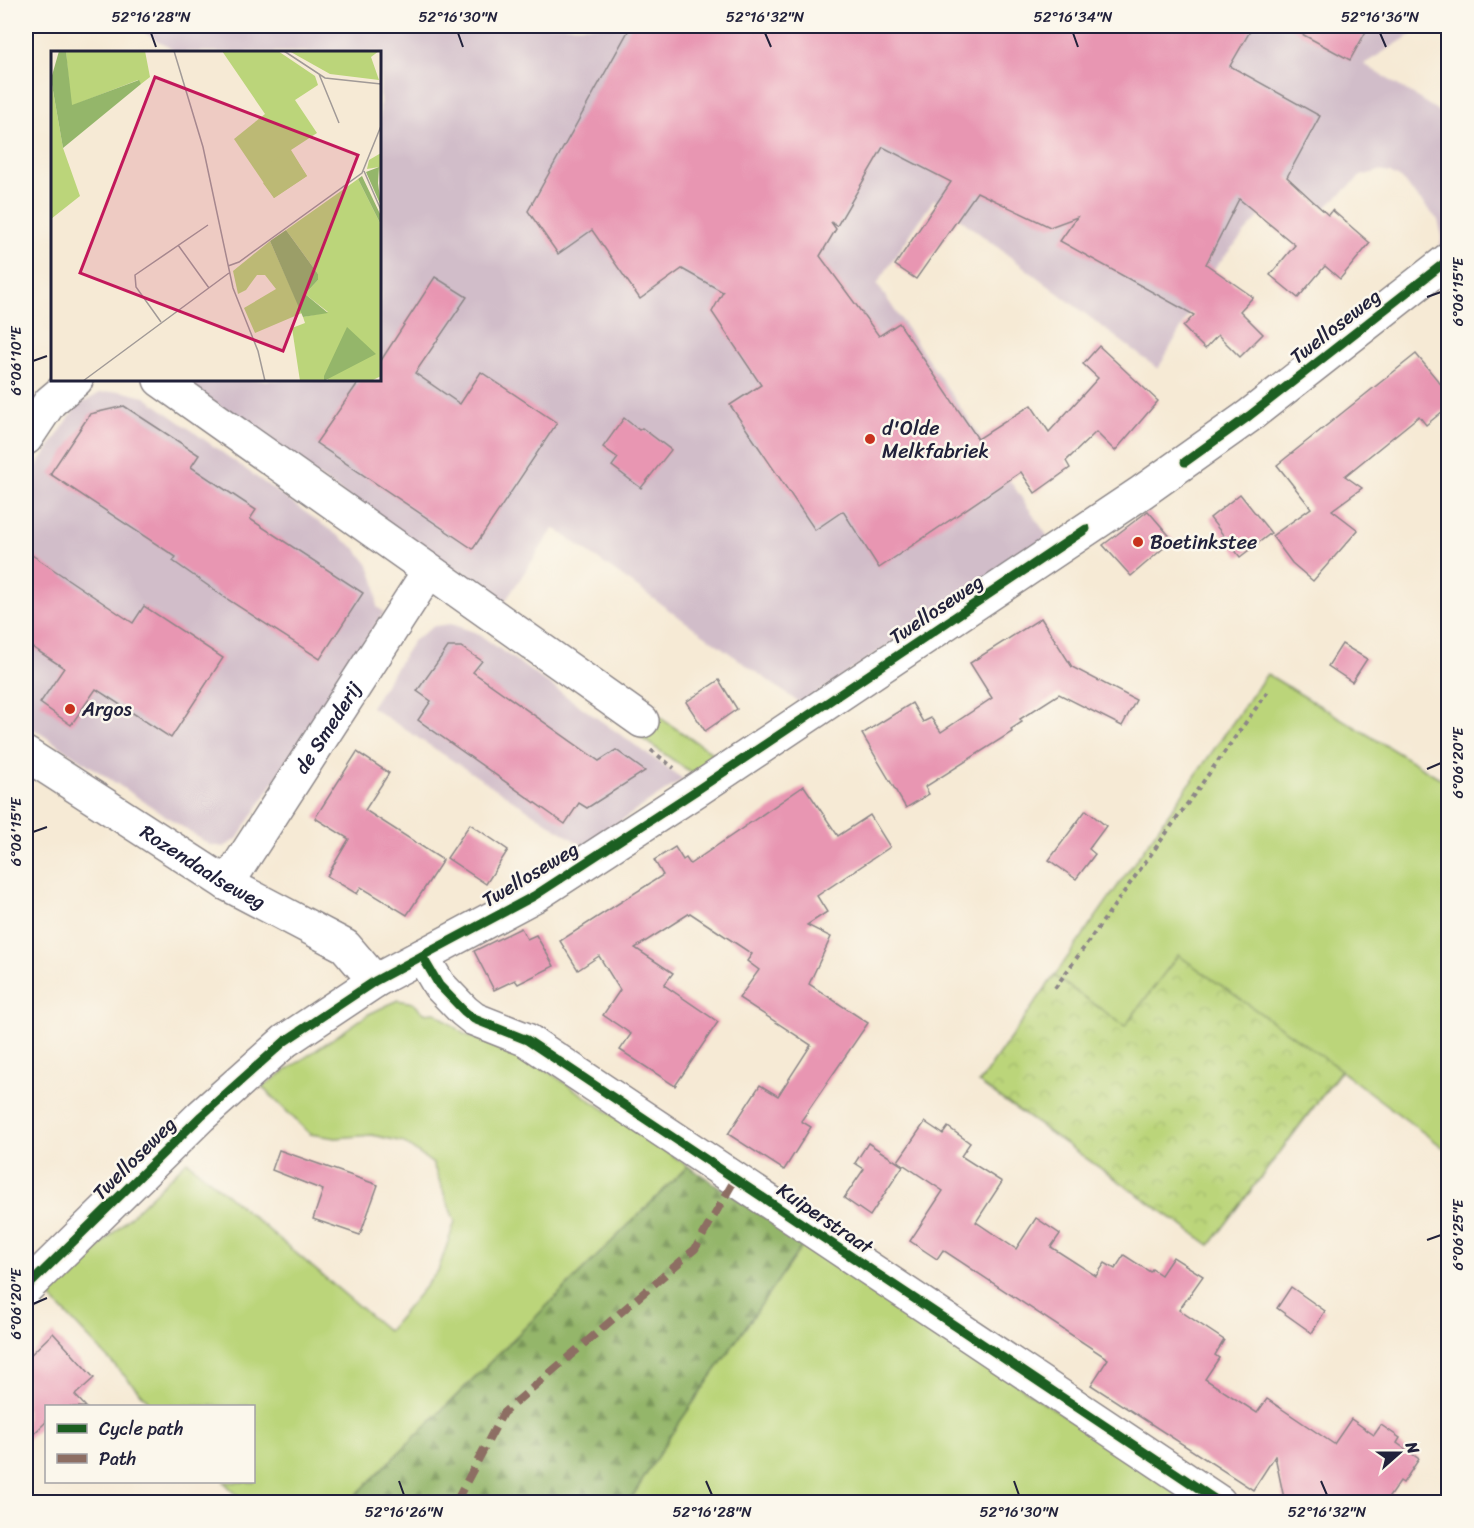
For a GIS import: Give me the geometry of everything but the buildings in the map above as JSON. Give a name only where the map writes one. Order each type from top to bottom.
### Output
[{"type":"street","name":"Twelloseweg","points":[[26,1288],[201,1116],[285,1041],[375,981],[534,896],[700,788],[1177,468],[1258,409],[1449,260]]},
{"type":"street","points":[[26,438],[50,402],[75,381]]},
{"type":"street","points":[[161,381],[642,721]]},
{"type":"street","name":"de Smederij","points":[[228,884],[429,570]]},
{"type":"street","name":"Rozendaalseweg","points":[[26,754],[228,884],[345,946],[375,981]]},
{"type":"street","name":"Kuiperstraat","points":[[422,956],[439,985],[474,1019],[527,1040],[1219,1503]]},
{"type":"path","points":[[1055,988],[1269,690]]},
{"type":"path","points":[[642,721],[633,736],[700,788]]},
{"type":"shaded area","points":[[138,26],[1425,26],[1364,64],[1448,117],[1448,241],[1439,249],[1442,236],[1438,220],[1401,179],[1390,173],[1379,171],[1361,176],[1325,208],[1288,177],[1278,195],[1217,265],[1158,369],[934,199],[877,284],[1048,537],[801,704],[554,528],[502,606],[183,381],[381,381],[381,51],[174,51],[137,28]]},
{"type":"shaded area","points":[[120,391],[145,397],[355,548],[369,565],[376,586],[377,607],[384,612],[237,839],[224,847],[210,845],[26,724],[26,482],[77,406],[100,393]]},
{"type":"shaded area","points":[[451,624],[477,633],[683,779],[583,846],[371,707],[413,641],[434,626]]},
{"type":"green space","points":[[1267,674],[1448,783],[1448,1151],[1341,1071],[1210,1245],[979,1083]]},
{"type":"green space","points":[[656,715],[718,757],[692,773],[640,737]]},
{"type":"green space","points":[[1178,955],[1341,1070],[1210,1245],[979,1083],[1054,976],[1125,1026]]},
{"type":"green space","points":[[398,1000],[413,1003],[424,1013],[435,1012],[464,1034],[522,1054],[688,1166],[349,1502],[244,1502],[225,1483],[255,1483],[255,1405],[152,1405],[49,1296],[187,1161],[388,1331],[438,1271],[455,1222],[433,1164],[403,1142],[372,1135],[336,1138],[310,1134],[262,1087],[369,1014]]},
{"type":"green space","points":[[688,1166],[804,1243],[670,1436],[629,1502],[349,1502]]},
{"type":"green space","points":[[804,1243],[1194,1502],[629,1502],[670,1436]]},
{"type":"marked path","points":[[456,1502],[503,1413],[695,1249],[735,1179]]},
{"type":"cycle path","points":[[1185,462],[1249,416],[1448,260]]},
{"type":"cycle path","points":[[26,1288],[201,1116],[285,1041],[375,981],[534,896],[700,788],[1086,529]]},
{"type":"cycle path","points":[[422,956],[439,985],[474,1019],[527,1040],[1219,1502]]},
{"type":"place","name":"d'Olde Melkfabriek","points":[[870,439]]},
{"type":"place","name":"Boetinkstee","points":[[1138,542]]},
{"type":"place","name":"Argos","points":[[70,709]]}]
